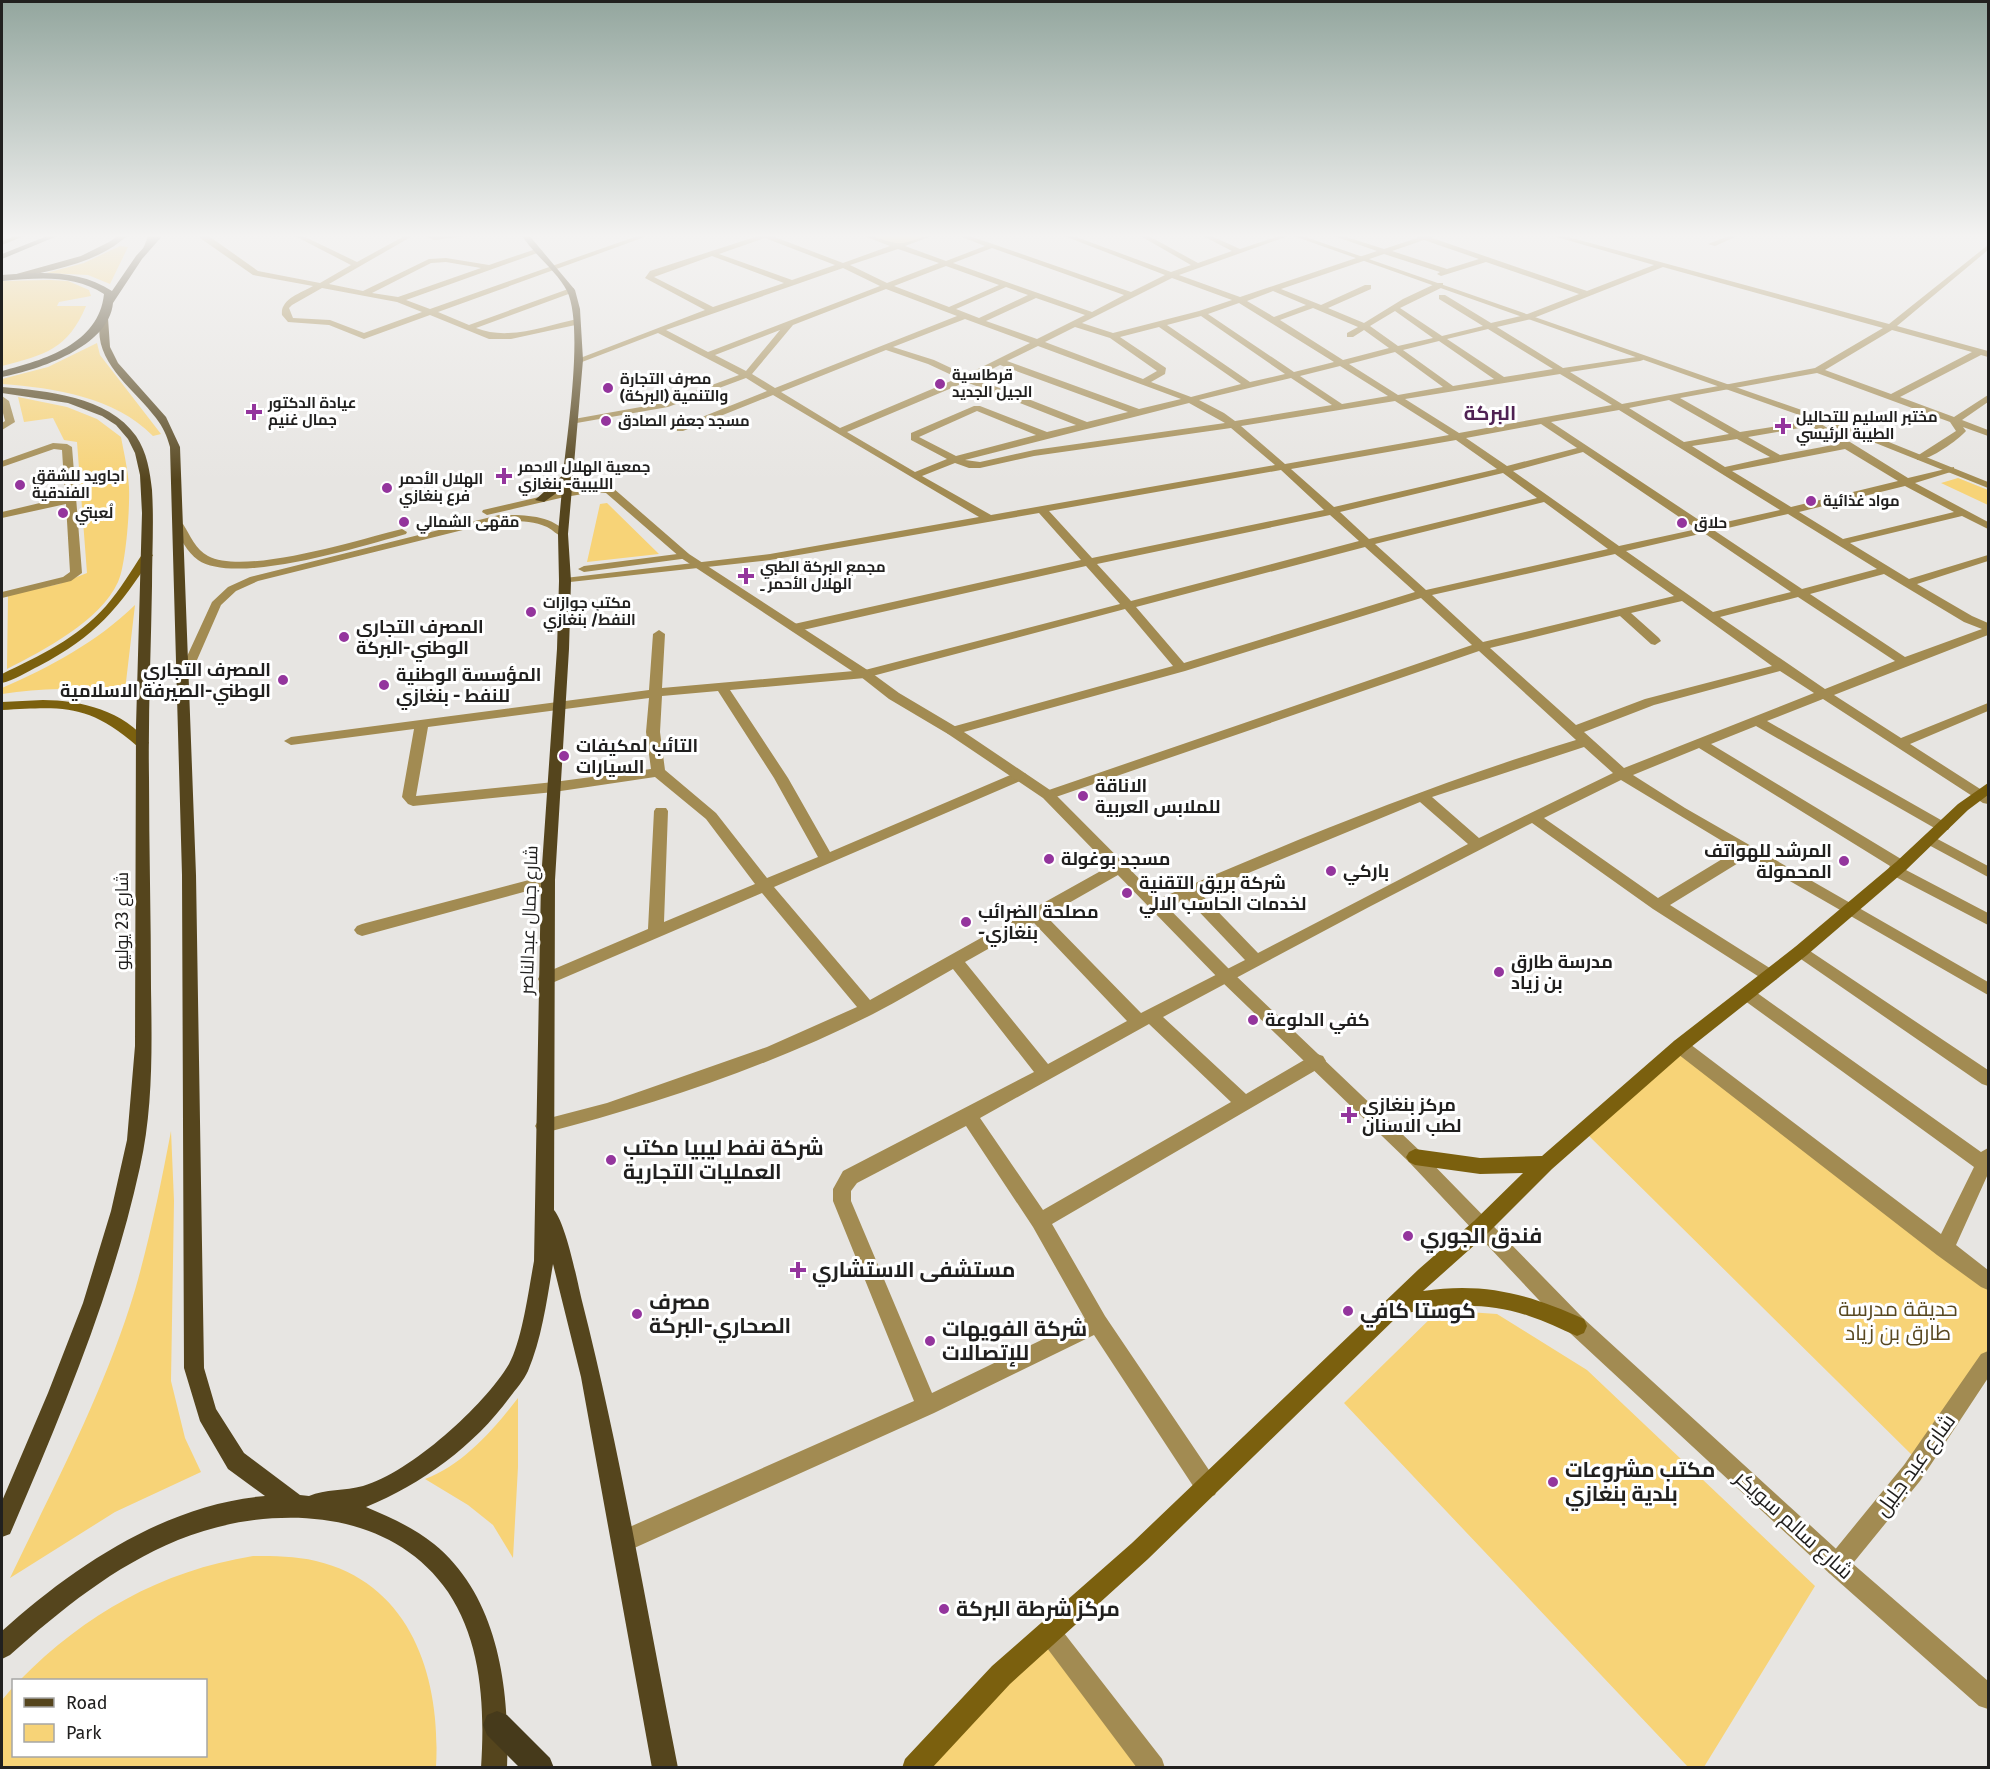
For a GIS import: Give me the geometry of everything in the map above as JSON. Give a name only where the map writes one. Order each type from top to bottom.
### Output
[{"type":"highway","points":[[2,374],[60,354],[88,337],[104,318]]},
{"type":"highway","points":[[497,1725],[540,1767]]},
{"type":"main road","name":"شارع جمال عبدالناصر","points":[[304,1505],[366,1496],[413,1472],[455,1441],[491,1406],[519,1367],[536,1312],[544,1261],[548,880],[565,576],[563,534],[565,494],[569,475],[579,360],[576,317]]},
{"type":"main road","points":[[104,318],[107,350],[120,370],[163,418],[172,435],[177,469],[193,1102],[194,1368],[207,1414],[236,1461],[304,1505]]},
{"type":"main road","name":"شارع 23 يوليو","points":[[2,390],[72,401],[112,417],[128,430],[136,442],[145,475],[147,555],[142,742],[143,1073],[133,1160],[105,1270],[31,1459],[2,1526]]},
{"type":"main road","points":[[540,500],[569,475]]},
{"type":"main road","points":[[2,679],[74,639],[103,616],[147,555]]},
{"type":"main road","points":[[2,706],[56,704],[99,712],[119,722],[142,742]]},
{"type":"main road","points":[[914,1767],[968,1708],[1207,1487],[1393,1307],[1481,1227],[1546,1162],[1680,1046],[1801,951],[1937,833],[1986,794]]},
{"type":"main road","points":[[1414,1157],[1445,1163],[1498,1168],[1546,1162]]},
{"type":"main road","points":[[546,1209],[560,1252],[591,1377],[604,1454],[624,1541],[665,1767]]},
{"type":"main road","points":[[1393,1307],[1431,1297],[1475,1295],[1503,1298],[1540,1308],[1577,1326]]},
{"type":"main road","points":[[2,1647],[58,1598],[128,1553],[179,1528],[238,1511],[304,1505],[368,1517],[416,1543],[455,1582],[482,1636],[496,1702],[494,1767]]},
{"type":"street","points":[[288,317],[291,320],[330,323],[364,336],[415,317]]},
{"type":"street","points":[[439,317],[489,336],[499,337],[577,322]]},
{"type":"street","points":[[468,328],[499,317]]},
{"type":"street","points":[[579,360],[696,317]]},
{"type":"street","points":[[706,355],[808,317]]},
{"type":"street","points":[[680,429],[963,317]]},
{"type":"street","points":[[966,317],[1206,406],[1233,424],[1281,466],[1622,774],[1680,811],[1989,989]]},
{"type":"street","points":[[979,321],[989,317]]},
{"type":"street","points":[[839,432],[968,378],[1090,317]]},
{"type":"street","points":[[1113,336],[1189,317]]},
{"type":"street","points":[[1207,317],[1339,406]]},
{"type":"street","points":[[1268,317],[1457,436],[1824,695],[1986,794]]},
{"type":"street","points":[[1274,320],[1285,317]]},
{"type":"street","points":[[1341,317],[1364,326],[1451,389]]},
{"type":"street","points":[[1350,335],[1380,317]]},
{"type":"street","points":[[1408,317],[1503,381]]},
{"type":"street","points":[[1473,317],[1907,583],[1989,629]]},
{"type":"street","points":[[914,476],[955,459],[1046,435],[1528,317],[1640,358],[1727,386],[1989,484]]},
{"type":"street","points":[[1853,317],[1984,353]]},
{"type":"street","points":[[565,576],[737,562],[1042,510],[1818,370],[1891,327],[1904,317]]},
{"type":"street","points":[[574,422],[665,405],[747,375],[790,323]]},
{"type":"street","points":[[1076,324],[1113,336],[1161,368],[1162,372],[1143,382]]},
{"type":"street","points":[[1161,324],[1248,385]]},
{"type":"street","points":[[660,331],[747,375],[839,432],[990,519]]},
{"type":"street","points":[[885,347],[931,362],[955,374],[1086,425]]},
{"type":"street","points":[[1891,398],[1984,353]]},
{"type":"street","points":[[1046,435],[977,408],[914,435],[915,440],[955,459],[969,465],[980,465],[1034,453],[1233,424],[1640,358]]},
{"type":"street","points":[[1000,362],[1137,412]]},
{"type":"street","points":[[1818,370],[1989,433]]},
{"type":"street","points":[[1672,398],[1779,458]]},
{"type":"street","points":[[1954,421],[1989,398]]},
{"type":"street","points":[[2,399],[10,422],[2,427]]},
{"type":"street","points":[[1543,421],[1904,662]]},
{"type":"street","points":[[1683,445],[1817,421]]},
{"type":"street","points":[[1817,421],[1845,446],[1906,484],[1989,526]]},
{"type":"street","points":[[1921,458],[1961,431],[1954,421]]},
{"type":"street","points":[[2,464],[53,446],[67,447],[76,573],[67,579],[2,595]]},
{"type":"street","points":[[1724,470],[1845,446]]},
{"type":"street","points":[[794,628],[1330,511],[1505,471],[1585,449]]},
{"type":"street","points":[[953,731],[1181,668],[1422,594],[1906,484],[1950,470]]},
{"type":"street","name":"شارع سالم سويكر","points":[[179,526],[192,548],[205,560],[223,564],[247,565],[274,562],[565,494],[595,489],[609,490],[686,556],[865,674],[894,696],[953,731],[1048,795],[1159,905],[1227,977],[1317,1061],[1414,1157],[1577,1326],[1837,1565],[1989,1697]]},
{"type":"street","points":[[2,515],[72,499]]},
{"type":"street","points":[[291,741],[654,693],[865,674],[1366,543],[1545,499]]},
{"type":"street","points":[[1042,510],[1128,605],[1181,668]]},
{"type":"street","points":[[1842,542],[1963,513]]},
{"type":"street","points":[[184,676],[216,604],[232,589],[254,579],[499,518],[540,521],[555,526],[563,534]]},
{"type":"street","points":[[565,576],[686,556]]},
{"type":"street","points":[[1907,583],[1989,558]]},
{"type":"street","points":[[1712,616],[1886,570]]},
{"type":"street","points":[[1048,795],[1481,646],[1684,597]]},
{"type":"street","points":[[1623,612],[1655,641]]},
{"type":"street","points":[[927,1406],[842,1202],[842,1189],[850,1177],[969,1116],[1045,1072],[1478,844],[1622,774],[1989,629]]},
{"type":"street","points":[[659,634],[653,732],[658,772],[711,816],[764,885],[868,1009]]},
{"type":"street","points":[[1159,905],[1312,839],[1579,737],[1605,717],[1782,667]]},
{"type":"street","points":[[722,688],[781,778],[827,859]]},
{"type":"street","points":[[1900,743],[1989,707]]},
{"type":"street","points":[[1758,721],[1937,833],[1989,872]]},
{"type":"street","points":[[422,722],[409,797],[412,801],[554,787],[658,772]]},
{"type":"street","points":[[1702,744],[1898,868],[1989,920]]},
{"type":"street","points":[[546,979],[1020,776]]},
{"type":"street","points":[[1422,796],[1478,844]]},
{"type":"street","points":[[656,931],[661,811]]},
{"type":"street","points":[[1533,817],[1597,865],[1770,976]]},
{"type":"street","points":[[1658,905],[1748,850]]},
{"type":"street","points":[[544,1126],[607,1110],[773,1053],[868,1009],[1120,867]]},
{"type":"street","points":[[362,930],[548,880]]},
{"type":"street","points":[[1190,892],[1256,961]]},
{"type":"street","points":[[1035,914],[1145,1019],[1244,1102]]},
{"type":"street","points":[[1801,951],[1989,1079]]},
{"type":"street","points":[[954,959],[1045,1072]]},
{"type":"street","points":[[1747,994],[1987,1159],[1944,1249]]},
{"type":"street","points":[[1680,1046],[1989,1281]]},
{"type":"street","points":[[1040,1221],[1317,1061]]},
{"type":"street","points":[[969,1116],[1040,1221],[1098,1323],[1207,1487]]},
{"type":"street","points":[[624,1541],[927,1406],[1098,1323]]},
{"type":"street","name":"شارع عبد جليل","points":[[1837,1565],[1912,1473],[1989,1361]]},
{"type":"street","points":[[1048,1632],[1153,1767]]},
{"type":"green space","points":[[2,317],[81,317],[71,332],[53,348],[43,354],[2,366]]},
{"type":"green space","points":[[97,343],[100,355],[161,434],[153,436],[121,412],[83,397],[43,388],[2,384],[2,379],[48,367]]},
{"type":"green space","points":[[18,397],[67,407],[97,419],[121,437],[126,462],[129,508],[121,574],[110,596],[85,622],[70,633],[7,669],[8,595],[59,584],[87,573],[77,442],[64,440],[53,418],[24,422]]},
{"type":"green space","points":[[1958,478],[1988,490],[1988,505],[1941,483]]},
{"type":"green space","points":[[607,503],[659,554],[587,562],[600,504]]},
{"type":"green space","points":[[135,605],[124,699],[94,691],[63,689],[2,694],[2,688],[89,642]]},
{"type":"green space","name":"حديقة مدرسة طارق بن زياد","points":[[1682,1050],[1988,1282],[1988,1356],[1914,1457],[1587,1134]]},
{"type":"green space","points":[[171,1131],[174,1201],[171,1381],[185,1438],[201,1472],[115,1512],[10,1578],[78,1436],[123,1327],[146,1251]]},
{"type":"green space","points":[[1439,1310],[1497,1314],[1587,1370],[1815,1586],[1704,1767],[1688,1767],[1344,1403]]},
{"type":"green space","points":[[518,1398],[518,1467],[513,1558],[493,1525],[468,1505],[425,1479],[452,1465],[477,1445]]},
{"type":"green space","points":[[253,1556],[308,1559],[349,1573],[376,1591],[398,1613],[414,1640],[426,1670],[433,1701],[436,1767],[2,1767],[2,1700],[12,1688],[12,1757],[207,1757],[207,1679],[21,1679],[71,1635],[126,1599],[187,1572]]},
{"type":"green space","points":[[1048,1637],[1144,1768],[920,1768]]},
{"type":"place","name":"قرطاسية الجيل الجديد","points":[[940,384]]},
{"type":"place","name":"مصرف التجارة والتنمية (البركة)","points":[[608,388]]},
{"type":"place","name":"عيادة الدكتور جمال غنيم","points":[[254,412]]},
{"type":"place","name":"مسجد جعفر الصادق","points":[[606,421]]},
{"type":"place","name":"مختبر السليم للتحاليل الطيبة الرئيسي","points":[[1783,426]]},
{"type":"place","name":"جمعية الهلال الاحمر الليبية- بنغازي","points":[[504,476]]},
{"type":"place","name":"اجاويد للشقق الفندقية","points":[[20,485]]},
{"type":"place","name":"الهلال الأحمر فرع بنغازي","points":[[387,488]]},
{"type":"place","name":"مواد غذائية","points":[[1811,501]]},
{"type":"place","name":"لُعبتي","points":[[63,513]]},
{"type":"place","name":"مقهى الشمالي","points":[[404,522]]},
{"type":"place","name":"حلاق","points":[[1682,523]]},
{"type":"place","name":"مجمع البركة الطبي _الهلال الأحمر","points":[[746,576]]},
{"type":"place","name":"مكتب جوازات النفط/ بنغازي","points":[[531,612]]},
{"type":"place","name":"المصرف التجاري الوطني-البركة","points":[[344,637]]},
{"type":"place","name":"المصرف التجاري الوطني-الصيرفة الاسلامية","points":[[283,680]]},
{"type":"place","name":"المؤسسة الوطنية للنفط - بنغازي","points":[[384,685]]},
{"type":"place","name":"التائب لمكيفات السيارات","points":[[564,756]]},
{"type":"place","name":"الاناقة للملابس العربية","points":[[1083,796]]},
{"type":"place","name":"مسجد بوغولة","points":[[1049,859]]},
{"type":"place","name":"المرشد للهواتف المحمولة","points":[[1844,861]]},
{"type":"place","name":"باركي","points":[[1331,871]]},
{"type":"place","name":"شركة بريق التقنية لخدمات الحاسب الالي","points":[[1127,893]]},
{"type":"place","name":"مصلحة الضرائب -بنغازي","points":[[966,922]]},
{"type":"place","name":"مدرسة طارق بن زياد","points":[[1499,972]]},
{"type":"place","name":"كفي الدلوعة","points":[[1253,1020]]},
{"type":"place","name":"مركز بنغازي لطب الاسنان","points":[[1349,1115]]},
{"type":"place","name":"شركة نفط ليبيا مكتب العمليات التجارية","points":[[611,1160]]},
{"type":"place","name":"فندق الجوري","points":[[1408,1236]]},
{"type":"place","name":"مستشفى الاستشاري","points":[[798,1270]]},
{"type":"place","name":"كوستا كافي","points":[[1348,1311]]},
{"type":"place","name":"مصرف الصحاري-البركة","points":[[637,1314]]},
{"type":"place","name":"شركة الفويهات للإتصالات","points":[[930,1341]]},
{"type":"place","name":"مكتب مشروعات بلدية بنغازي","points":[[1553,1482]]},
{"type":"place","name":"مركز شرطة البركة","points":[[944,1609]]},
{"type":"district","name":"البركة","points":[[1490,413]]}]
